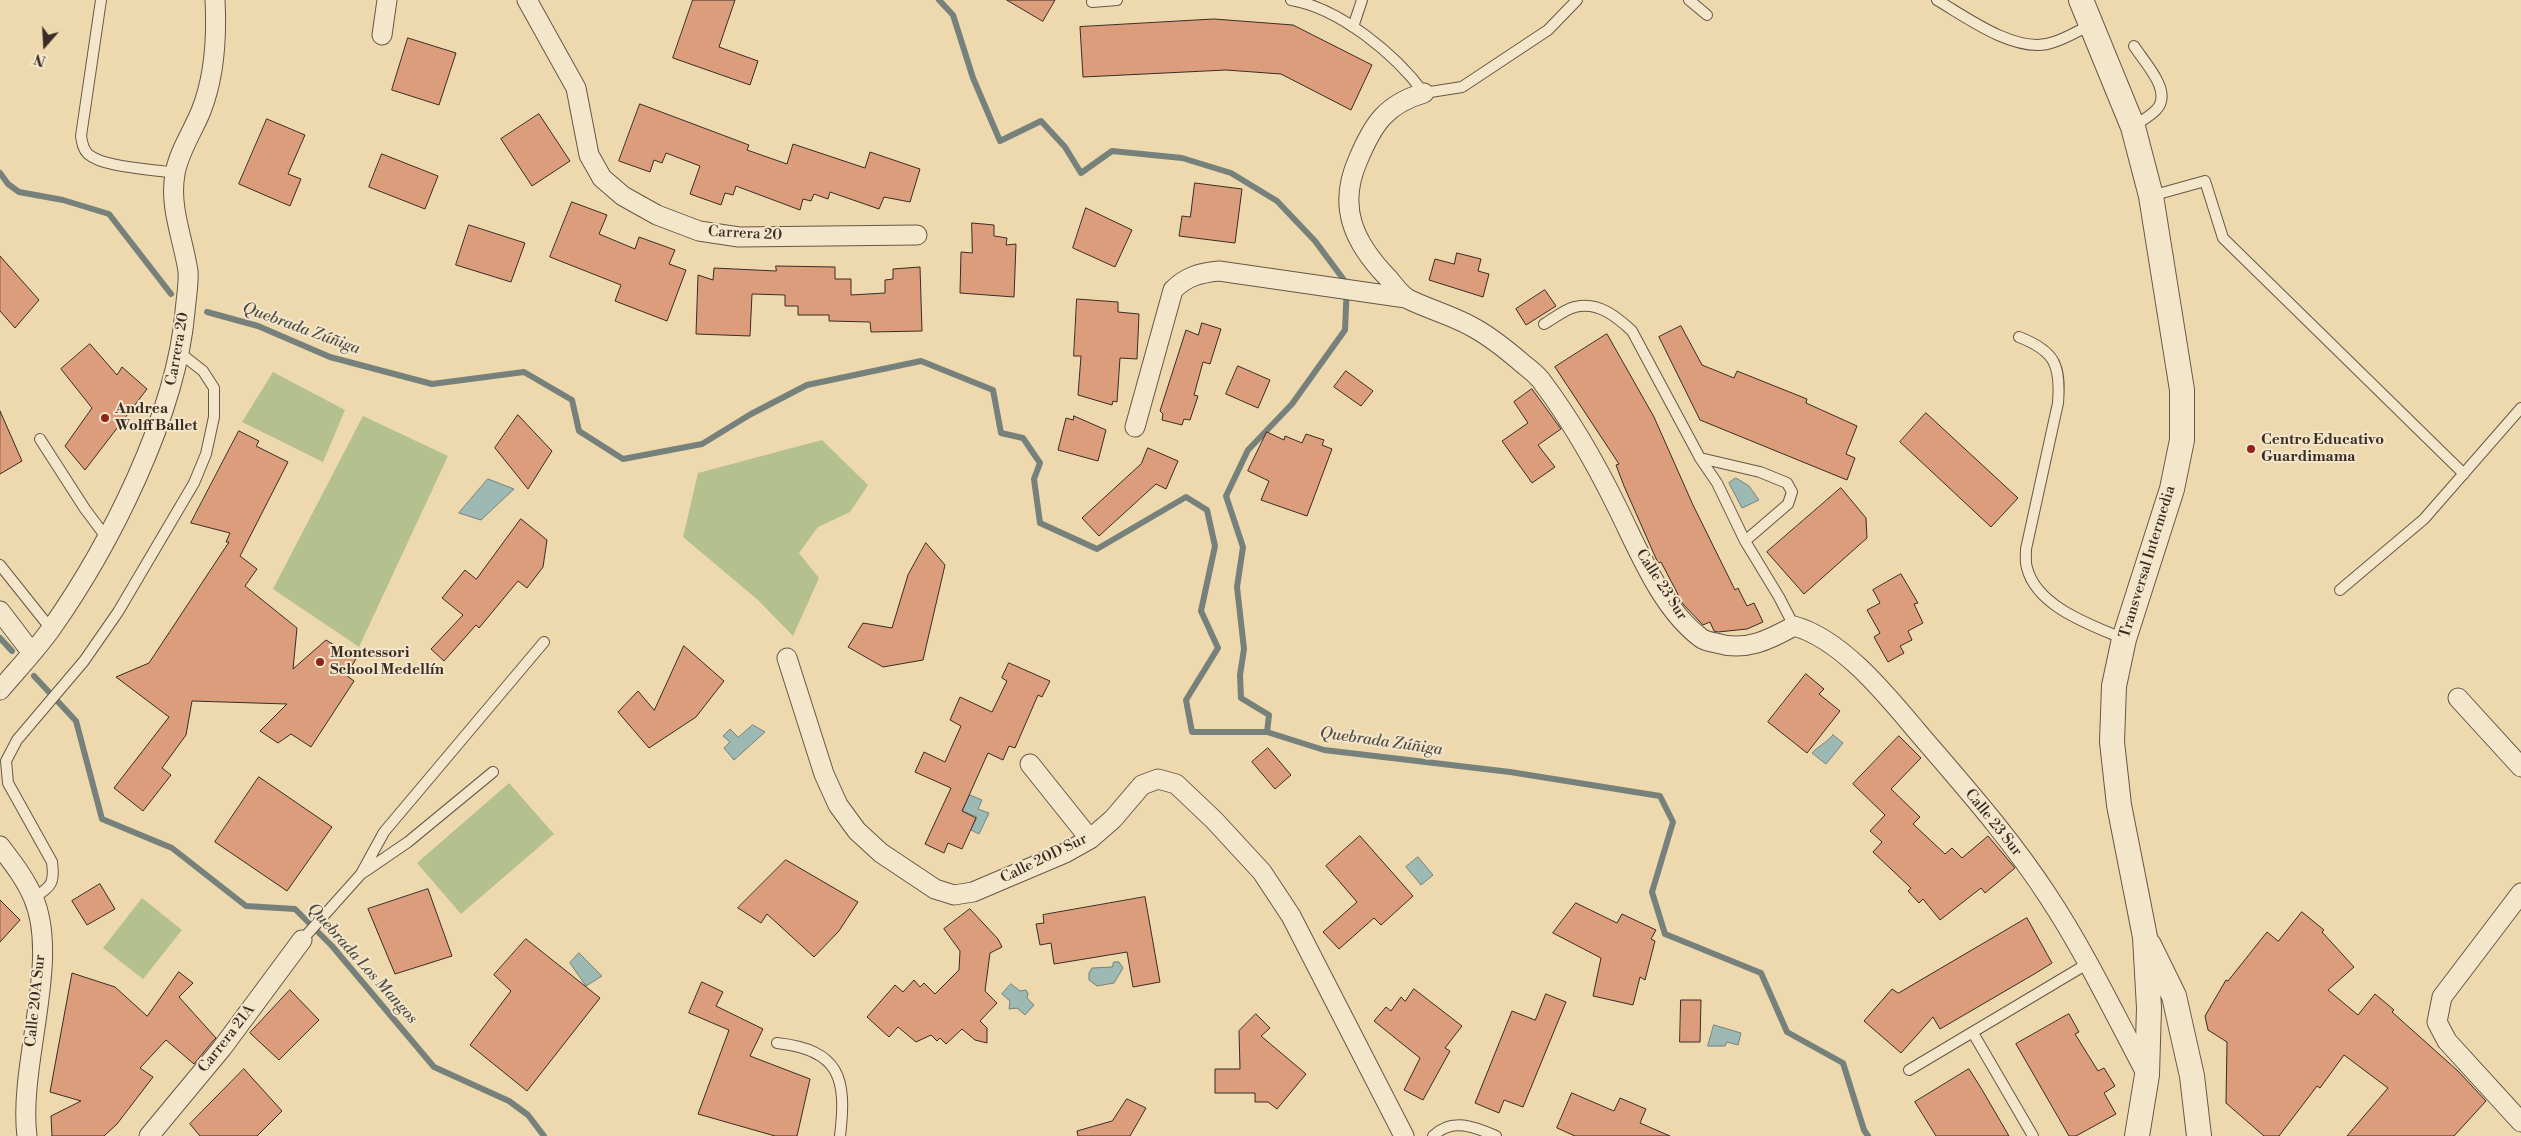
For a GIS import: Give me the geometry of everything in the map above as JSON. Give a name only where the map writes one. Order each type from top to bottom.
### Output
[{"type":"street","name":"Carrera 20","points":[[0,690],[51,629],[80,585],[106,537],[157,427],[170,392],[180,353],[188,273],[172,199],[175,172],[202,108],[212,74],[216,26],[215,0]]},
{"type":"street","points":[[382,35],[387,0]]},
{"type":"street","name":"Carrera 20","points":[[527,0],[576,88],[589,154],[602,178],[623,196],[656,215],[699,231],[729,235],[917,235]]},
{"type":"street","name":"Transversal Intermedia","points":[[2081,0],[2133,127],[2151,196],[2182,390],[2182,440],[2172,490],[2124,639],[2114,686],[2112,742],[2120,805],[2145,937],[2149,1008],[2147,1075],[2137,1136]]},
{"type":"street","name":"Calle 23 Sur","points":[[1424,93],[1405,98],[1381,117],[1364,146],[1349,185],[1348,204],[1356,236],[1373,263],[1406,298],[1475,328],[1511,354],[1541,380],[1566,415],[1594,462],[1641,558],[1677,616],[1703,639],[1727,646],[1748,646],[1771,638],[1794,626],[1822,636],[1844,654],[1898,708],[2020,855],[2049,898],[2147,1075]]},
{"type":"street","points":[[1135,427],[1173,290],[1184,278],[1200,273],[1219,271],[1406,298]]},
{"type":"street","points":[[0,611],[32,653]]},
{"type":"street","name":"Calle 20D Sur","points":[[787,658],[824,774],[838,805],[857,831],[882,853],[935,889],[954,894],[973,892],[1066,853],[1090,839],[1113,819],[1142,786],[1158,779],[1176,784],[1208,814],[1262,872],[1291,916],[1404,1136]]},
{"type":"street","points":[[2458,698],[2521,767]]},
{"type":"street","points":[[1030,764],[1090,839]]},
{"type":"street","name":"Calle 20A Sur","points":[[0,846],[22,876],[34,898],[41,932],[42,965],[27,1076],[27,1136]]},
{"type":"street","points":[[2521,892],[2442,997],[2436,1022],[2447,1042],[2521,1122]]},
{"type":"street","points":[[2145,937],[2174,996],[2192,1076],[2198,1135]]},
{"type":"street","name":"Carrera 21A","points":[[149,1136],[222,1048],[302,940]]},
{"type":"lane","points":[[101,0],[81,136],[83,148],[88,154],[102,162],[175,172]]},
{"type":"lane","points":[[1092,2],[1117,0]]},
{"type":"lane","points":[[1295,0],[1323,10],[1353,27],[1402,65],[1424,93],[1462,86],[1548,30],[1577,0]]},
{"type":"lane","points":[[1353,27],[1362,0]]},
{"type":"lane","points":[[1689,0],[1708,15]]},
{"type":"lane","points":[[1937,0],[1995,33],[2028,44],[2046,44],[2066,37],[2090,25]]},
{"type":"lane","points":[[2133,127],[2157,110],[2162,99],[2161,87],[2134,46]]},
{"type":"lane","points":[[2151,196],[2204,181],[2223,238],[2464,474]]},
{"type":"lane","points":[[1544,324],[1575,307],[1596,307],[1616,316],[1632,331],[1700,458],[1716,483],[1745,541],[1794,626]]},
{"type":"lane","points":[[2019,337],[2040,345],[2053,360],[2060,380],[2058,403],[2026,549],[2027,568],[2038,589],[2051,602],[2088,624],[2124,639]]},
{"type":"lane","points":[[34,898],[50,887],[54,875],[52,862],[8,783],[6,761],[17,740],[84,662],[118,612],[197,476],[206,454],[214,417],[214,388],[204,371],[180,353]]},
{"type":"lane","points":[[2340,590],[2424,520],[2521,408]]},
{"type":"lane","points":[[40,440],[85,510],[106,537]]},
{"type":"lane","points":[[1700,458],[1760,472],[1787,483],[1792,492],[1788,504],[1745,541]]},
{"type":"lane","points":[[0,566],[51,629]]},
{"type":"lane","points":[[302,940],[361,874],[384,832],[544,642]]},
{"type":"lane","points":[[361,874],[408,842],[492,772]]},
{"type":"lane","points":[[1909,1070],[2086,964]]},
{"type":"lane","points":[[1973,1033],[2033,1136]]},
{"type":"lane","points":[[776,1043],[803,1046],[826,1058],[840,1078],[844,1108],[840,1136]]},
{"type":"lane","points":[[1433,1136],[1452,1125],[1472,1126],[1496,1136]]},
{"type":"green space","points":[[273,372],[345,410],[323,462],[242,422]]},
{"type":"green space","points":[[363,416],[448,456],[359,647],[273,589]]},
{"type":"green space","points":[[822,440],[868,485],[850,512],[818,527],[799,553],[819,578],[793,636],[758,600],[683,537],[698,473]]},
{"type":"green space","points":[[509,783],[554,834],[461,914],[417,863]]},
{"type":"green space","points":[[142,898],[182,930],[143,979],[103,948]]},
{"type":"water","points":[[1736,478],[1749,486],[1759,500],[1742,508],[1729,483]]},
{"type":"water","points":[[488,479],[514,489],[481,520],[459,513]]},
{"type":"water","points":[[753,725],[765,732],[734,760],[724,748],[730,742],[723,736],[730,729],[738,737]]},
{"type":"water","points":[[1833,735],[1843,743],[1826,764],[1812,753]]},
{"type":"water","points":[[970,795],[982,800],[978,809],[989,813],[979,834],[971,830],[977,817],[963,811]]},
{"type":"water","points":[[1418,857],[1433,875],[1421,885],[1406,867]]},
{"type":"water","points":[[579,953],[602,976],[586,986],[570,963]]},
{"type":"water","points":[[1114,962],[1119,962],[1123,968],[1114,983],[1097,986],[1089,980],[1089,973],[1092,968],[1112,967]]},
{"type":"water","points":[[1011,984],[1020,991],[1026,990],[1027,998],[1034,1005],[1025,1015],[1017,1008],[1009,1009],[1010,1001],[1002,994]]},
{"type":"water","points":[[1714,1025],[1741,1033],[1738,1045],[1727,1042],[1725,1046],[1708,1046]]},
{"type":"building","points":[[693,0],[735,0],[719,47],[758,61],[750,85],[673,58]]},
{"type":"building","points":[[1007,0],[1055,0],[1043,21]]},
{"type":"building","points":[[1214,19],[1293,25],[1372,65],[1351,110],[1281,74],[1226,70],[1083,77],[1080,27]]},
{"type":"building","points":[[408,38],[456,53],[439,105],[392,90]]},
{"type":"building","points":[[640,104],[749,145],[747,150],[787,164],[793,144],[865,168],[870,152],[920,169],[910,202],[884,197],[879,209],[830,192],[828,199],[814,194],[811,201],[803,199],[800,210],[736,186],[733,195],[725,193],[721,205],[690,194],[700,166],[666,153],[662,163],[654,160],[650,172],[619,161]]},
{"type":"building","points":[[539,114],[570,161],[532,186],[501,139]]},
{"type":"building","points":[[267,119],[305,135],[288,174],[301,179],[290,206],[239,184]]},
{"type":"building","points":[[382,154],[438,176],[425,209],[369,187]]},
{"type":"building","points":[[1195,183],[1242,189],[1235,243],[1179,236],[1182,216],[1190,217]]},
{"type":"building","points":[[572,202],[607,215],[599,234],[635,249],[639,237],[675,250],[669,264],[686,270],[667,321],[615,301],[621,285],[550,257]]},
{"type":"building","points":[[1086,208],[1132,230],[1115,267],[1073,248]]},
{"type":"building","points":[[972,223],[994,225],[994,236],[1007,238],[1006,245],[1016,244],[1014,297],[960,293],[961,252],[972,253]]},
{"type":"building","points":[[469,225],[525,243],[511,282],[456,265]]},
{"type":"building","points":[[1457,253],[1481,259],[1478,271],[1489,274],[1483,297],[1429,280],[1435,259],[1454,264]]},
{"type":"building","points":[[0,256],[39,300],[15,328],[0,311]]},
{"type":"building","points":[[776,266],[835,267],[835,279],[851,279],[851,295],[885,293],[885,280],[893,279],[893,269],[920,267],[922,331],[871,332],[870,322],[829,321],[829,315],[798,315],[798,306],[785,306],[785,295],[752,294],[750,336],[696,334],[698,275],[713,280],[714,268],[776,271]]},
{"type":"building","points":[[1545,290],[1556,306],[1526,325],[1516,309]]},
{"type":"building","points":[[1077,299],[1118,302],[1118,312],[1139,314],[1137,359],[1120,358],[1117,402],[1113,401],[1112,405],[1078,395],[1081,356],[1074,356]]},
{"type":"building","points":[[1202,323],[1221,329],[1210,364],[1203,362],[1194,395],[1198,396],[1190,420],[1184,419],[1182,425],[1162,420],[1163,414],[1160,411],[1186,330],[1198,335]]},
{"type":"building","points":[[1681,326],[1702,365],[1734,378],[1737,371],[1807,399],[1806,403],[1857,426],[1846,454],[1855,458],[1847,480],[1700,420],[1659,337]]},
{"type":"building","points":[[1607,334],[1654,417],[1693,505],[1735,590],[1738,588],[1747,606],[1754,603],[1763,622],[1747,629],[1718,632],[1714,631],[1710,622],[1703,625],[1683,604],[1661,562],[1658,563],[1624,486],[1616,465],[1619,464],[1555,367]]},
{"type":"building","name":"Andrea Wolff Ballet","points":[[90,344],[117,375],[122,367],[147,389],[85,470],[65,446],[92,408],[61,369]]},
{"type":"building","points":[[1238,366],[1270,380],[1258,408],[1226,394]]},
{"type":"building","points":[[1346,371],[1373,391],[1361,406],[1334,387]]},
{"type":"building","points":[[1532,389],[1561,429],[1538,445],[1555,467],[1532,483],[1502,441],[1528,423],[1514,402]]},
{"type":"building","points":[[0,411],[22,461],[0,474]]},
{"type":"building","points":[[1926,413],[2018,498],[1991,527],[1900,442]]},
{"type":"building","points":[[518,415],[552,451],[528,489],[495,448]]},
{"type":"building","points":[[1074,416],[1106,430],[1098,461],[1058,450],[1066,418],[1073,420]]},
{"type":"building","points":[[239,431],[259,441],[256,446],[288,462],[240,556],[257,569],[245,586],[297,628],[293,669],[326,640],[356,659],[346,675],[354,681],[311,747],[291,734],[278,743],[260,731],[287,704],[192,701],[186,735],[162,768],[171,775],[143,811],[114,788],[169,717],[116,677],[149,663],[229,542],[226,542],[230,533],[191,523]]},
{"type":"building","points":[[1267,432],[1284,440],[1285,436],[1302,443],[1306,434],[1324,440],[1322,445],[1332,449],[1307,516],[1261,500],[1269,481],[1248,471]]},
{"type":"building","points":[[1148,448],[1178,461],[1166,489],[1156,484],[1099,536],[1082,518],[1141,464]]},
{"type":"building","points":[[1841,488],[1866,518],[1867,538],[1804,594],[1767,552]]},
{"type":"building","points":[[521,519],[547,540],[543,567],[527,588],[518,581],[479,628],[476,625],[444,661],[431,649],[463,615],[442,598],[465,570],[476,579]]},
{"type":"building","points":[[926,543],[945,565],[923,660],[883,667],[848,647],[863,623],[892,628],[908,575]]},
{"type":"building","points":[[1901,574],[1918,603],[1914,604],[1923,623],[1908,631],[1912,640],[1900,646],[1904,653],[1888,662],[1874,637],[1880,633],[1867,610],[1880,603],[1873,590]]},
{"type":"building","points":[[684,646],[724,681],[696,717],[649,748],[618,712],[638,691],[654,710]]},
{"type":"building","points":[[1009,663],[1050,681],[1042,697],[1038,695],[1015,748],[1009,746],[1003,760],[988,753],[962,811],[976,818],[962,849],[948,843],[944,853],[925,844],[951,788],[915,772],[924,752],[945,762],[961,726],[950,720],[960,697],[992,712],[1007,681],[1002,678]]},
{"type":"building","points":[[1806,674],[1824,689],[1819,694],[1840,711],[1807,753],[1768,722]]},
{"type":"building","points":[[1899,736],[1921,758],[1891,789],[1920,817],[1913,824],[1945,854],[1952,848],[1962,858],[1988,836],[2015,868],[1985,893],[1981,888],[1940,920],[1923,899],[1919,903],[1908,891],[1911,888],[1873,852],[1882,842],[1870,831],[1885,815],[1853,784]]},
{"type":"building","points":[[1268,748],[1291,775],[1275,789],[1252,762]]},
{"type":"building","points":[[259,777],[332,827],[287,891],[215,842]]},
{"type":"building","points":[[1360,836],[1413,896],[1381,925],[1374,918],[1339,949],[1323,932],[1357,902],[1326,866]]},
{"type":"building","points":[[786,860],[858,902],[839,931],[814,957],[767,914],[761,923],[738,908]]},
{"type":"building","points":[[100,884],[115,909],[87,925],[72,901]]},
{"type":"building","points":[[428,889],[452,956],[395,974],[368,909]]},
{"type":"building","points":[[1145,897],[1160,982],[1133,987],[1127,952],[1054,964],[1051,943],[1040,945],[1036,924],[1044,923],[1043,915]]},
{"type":"building","points":[[0,900],[20,920],[0,942]]},
{"type":"building","points":[[1576,903],[1617,923],[1622,914],[1656,930],[1651,939],[1655,941],[1645,980],[1640,977],[1633,1005],[1593,996],[1601,958],[1553,933]]},
{"type":"building","points":[[970,909],[998,939],[1002,947],[990,953],[985,991],[997,1003],[980,1021],[987,1028],[987,1043],[975,1040],[962,1029],[946,1044],[940,1038],[937,1041],[931,1035],[916,1042],[898,1027],[889,1037],[867,1017],[895,985],[903,992],[914,980],[920,987],[924,983],[935,994],[959,970],[960,951],[944,929]]},
{"type":"building","points":[[2302,912],[2324,930],[2322,932],[2354,967],[2328,990],[2358,1015],[2375,994],[2394,1010],[2392,1012],[2458,1071],[2486,1101],[2454,1136],[2347,1136],[2388,1088],[2344,1055],[2320,1088],[2317,1086],[2279,1136],[2264,1136],[2226,1103],[2227,1042],[2208,1030],[2205,1016],[2226,980],[2228,981],[2267,932],[2278,941]]},
{"type":"building","points":[[2027,918],[2052,963],[1940,1029],[1933,1017],[1901,1053],[1864,1021],[1892,989],[1898,993]]},
{"type":"building","points":[[526,939],[600,998],[527,1091],[470,1045],[511,991],[494,975]]},
{"type":"building","points":[[179,972],[193,983],[179,997],[216,1038],[194,1064],[166,1040],[140,1068],[153,1077],[117,1124],[104,1136],[52,1136],[51,1116],[81,1101],[50,1092],[72,973],[115,987],[147,1016]]},
{"type":"building","points":[[702,982],[723,992],[716,1006],[763,1029],[750,1056],[810,1079],[797,1136],[775,1136],[698,1114],[729,1030],[689,1013]]},
{"type":"building","points":[[1414,989],[1462,1026],[1445,1048],[1450,1051],[1423,1100],[1404,1090],[1420,1058],[1374,1021],[1386,1007],[1391,1011],[1401,997],[1405,1001]]},
{"type":"building","points":[[290,990],[319,1020],[279,1060],[250,1033]]},
{"type":"building","points":[[1546,994],[1566,1002],[1523,1107],[1504,1100],[1499,1113],[1475,1103],[1512,1011],[1535,1020]]},
{"type":"building","points":[[1681,1000],[1701,1000],[1700,1042],[1680,1042]]},
{"type":"building","points":[[1256,1014],[1270,1028],[1261,1036],[1306,1074],[1277,1109],[1268,1102],[1255,1102],[1255,1093],[1215,1093],[1215,1069],[1240,1069],[1239,1031]]},
{"type":"building","points":[[2069,1014],[2079,1032],[2075,1034],[2098,1071],[2104,1068],[2115,1086],[2104,1093],[2116,1114],[2076,1136],[2069,1136],[2016,1044]]},
{"type":"building","points":[[244,1069],[282,1111],[257,1136],[200,1136],[190,1124]]},
{"type":"building","points":[[1969,1069],[2009,1136],[1936,1136],[1915,1102]]},
{"type":"building","points":[[1572,1093],[1614,1111],[1620,1098],[1646,1109],[1640,1123],[1670,1136],[1575,1136],[1557,1128]]},
{"type":"building","points":[[1127,1099],[1146,1108],[1130,1136],[1078,1136],[1077,1131],[1112,1121]]},
{"type":"waterway","points":[[939,0],[953,15],[973,78],[1000,141],[1041,121],[1065,147],[1081,173],[1112,151],[1182,158],[1231,173],[1277,201],[1315,241],[1347,284],[1345,330],[1292,404],[1248,450],[1226,496],[1243,547],[1237,587],[1244,649],[1240,675],[1241,698],[1269,715],[1267,732]]},
{"type":"waterway","name":"Quebrada Zúñiga","points":[[0,173],[8,184],[19,192],[63,200],[109,214],[171,294]]},
{"type":"waterway","name":"Quebrada Zúñiga","points":[[207,312],[258,326],[330,357],[432,384],[524,372],[572,400],[579,431],[623,459],[702,444],[751,414],[807,385],[921,361],[993,390],[1001,433],[1023,438],[1040,463],[1034,479],[1040,523],[1097,549],[1186,497],[1207,510],[1215,546],[1201,611],[1218,648],[1186,700],[1192,732],[1267,732],[1324,750],[1510,772],[1660,796],[1673,822],[1652,892],[1665,934],[1761,973],[1787,1032],[1843,1063],[1864,1130],[1868,1136]]},
{"type":"waterway","name":"Quebrada Los Mangos","points":[[0,638],[12,651]]},
{"type":"waterway","name":"Quebrada Los Mangos","points":[[34,676],[76,721],[102,819],[172,848],[246,906],[295,909],[332,946],[434,1067],[509,1101],[528,1115],[544,1136]]},
{"type":"place","name":"Andrea Wolff Ballet","points":[[105,418]]},
{"type":"place","name":"Centro Educativo Guardimama","points":[[2251,449]]},
{"type":"place","name":"Montessori School Medellín","points":[[320,662]]}]
